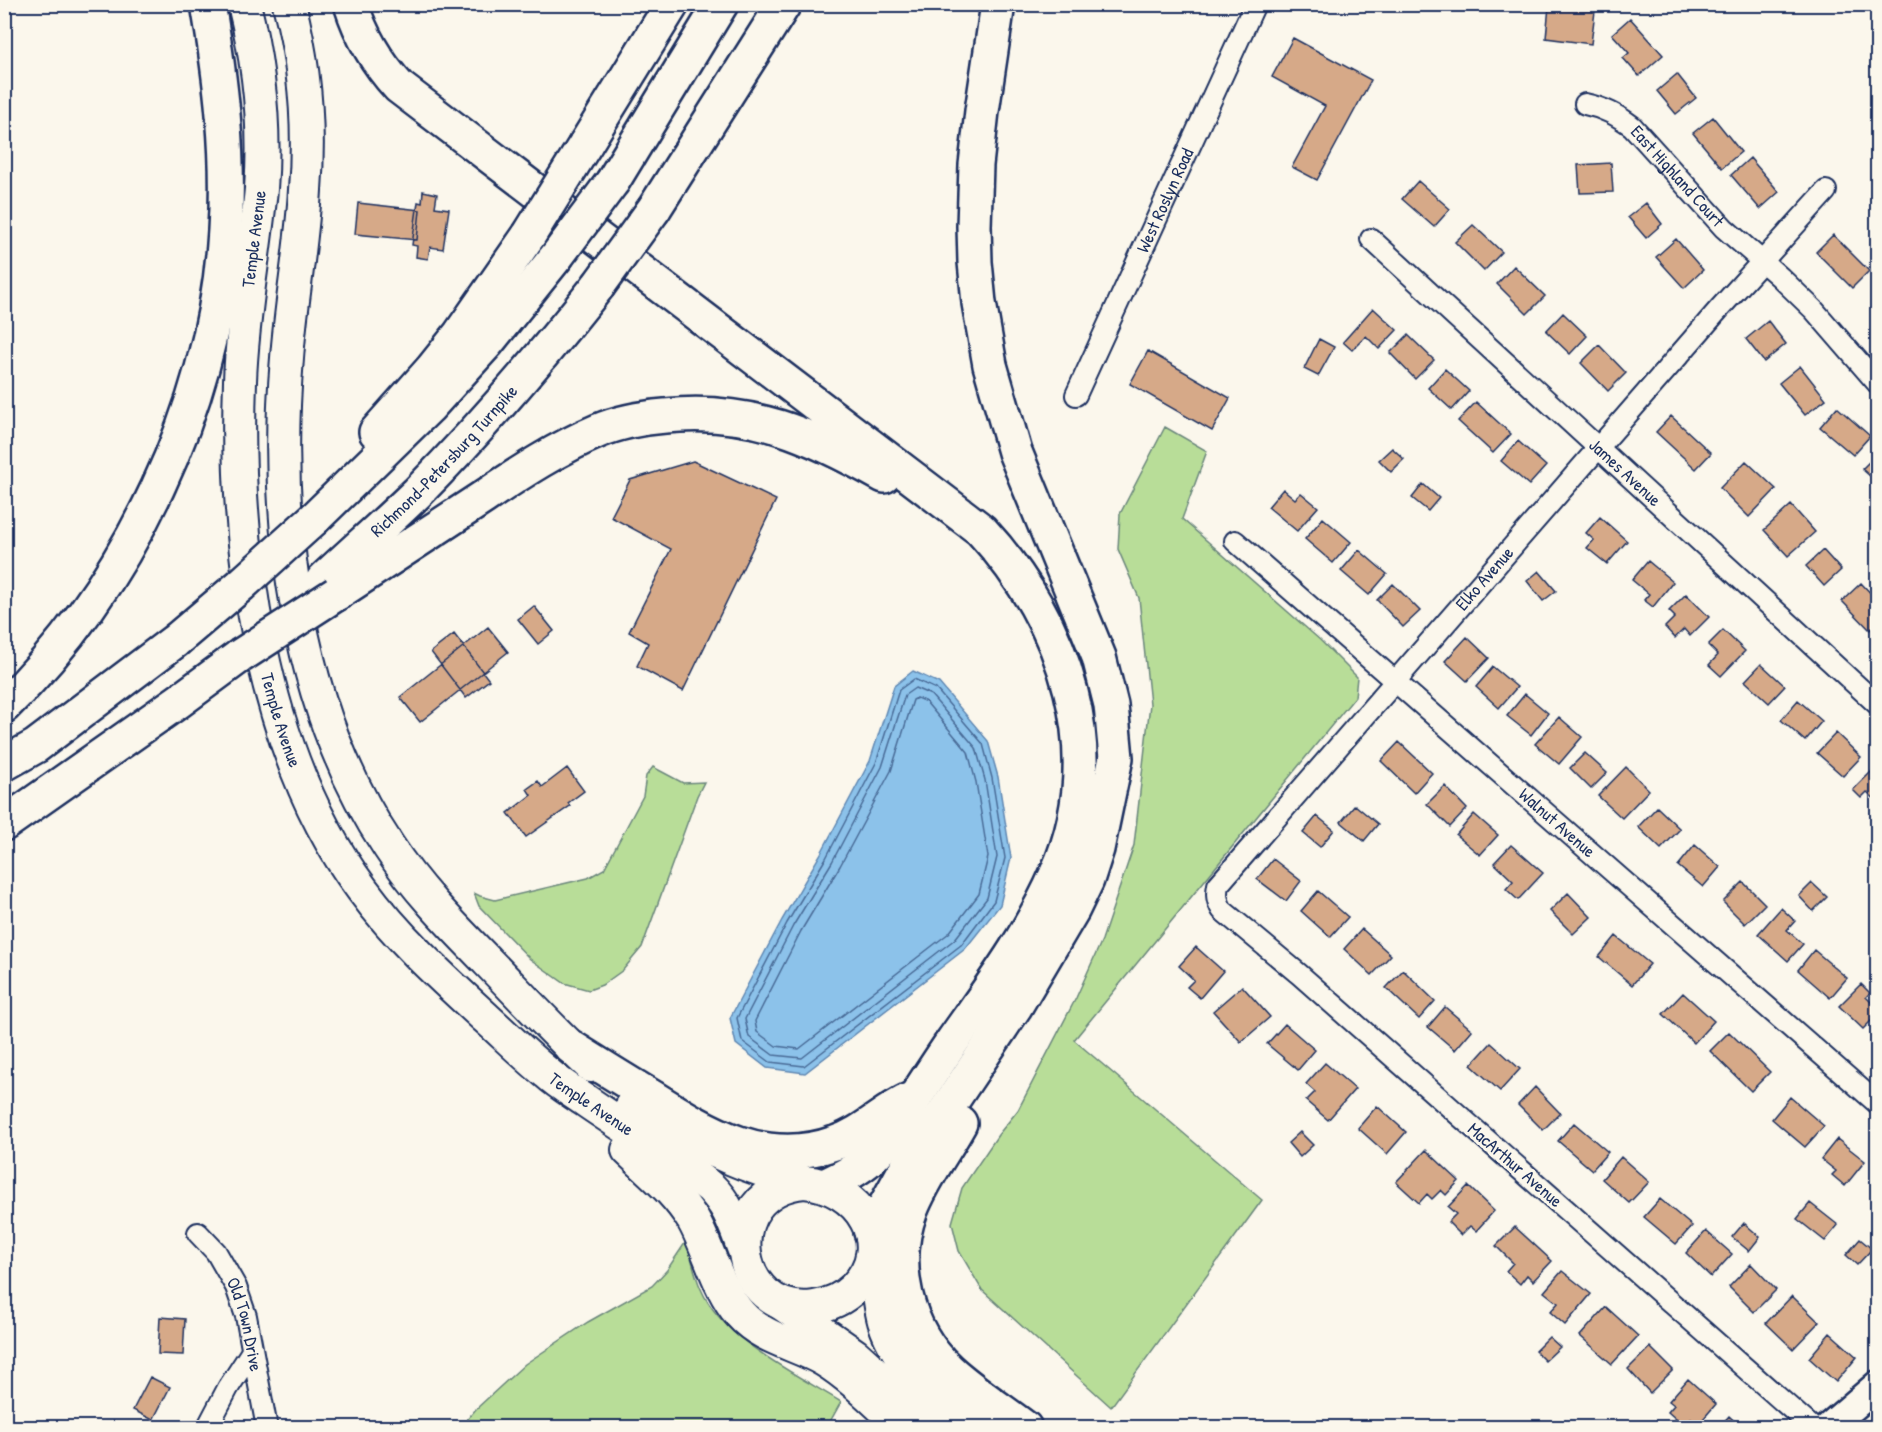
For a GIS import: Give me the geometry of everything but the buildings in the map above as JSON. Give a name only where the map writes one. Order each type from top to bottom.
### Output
[{"type":"highway","points":[[4,706],[43,665],[100,589],[131,539],[154,495],[192,400],[207,346],[218,291],[225,232],[226,132],[220,75],[208,4]]},
{"type":"highway","points":[[351,4],[373,53],[399,87],[981,530],[997,547],[1033,598],[1058,648],[1069,679],[1076,711],[1079,743],[1076,808],[1059,871],[1045,900],[993,983],[889,1139],[860,1167],[815,1184]]},
{"type":"highway","points":[[368,4],[377,30],[386,46],[414,80],[957,489],[991,515],[1013,536],[1044,574],[1065,605],[1095,684],[1104,756],[1104,818]]},
{"type":"highway","points":[[314,511],[439,361],[493,288],[530,235],[672,4]]},
{"type":"highway","points":[[4,765],[36,746],[175,641],[241,585],[314,511],[429,407],[487,343],[557,256],[613,181],[721,4]]},
{"type":"highway","name":"Richmond-Petersburg Turnpike","points":[[4,824],[179,701],[329,587],[510,393],[598,286],[654,209],[784,4]]},
{"type":"highway","points":[[873,1238],[914,1154],[1015,1007],[1073,909],[1087,880],[1097,849],[1116,758],[1106,681],[1088,629],[1015,452],[990,365],[979,303],[974,226],[976,165],[998,4]]},
{"type":"highway","points":[[329,587],[537,462],[600,430],[625,422],[676,415],[708,414],[735,417],[787,429],[809,437],[862,464],[924,501],[956,524],[983,547],[1033,598]]},
{"type":"highway","points":[[571,1047],[707,1130],[738,1144],[774,1152],[792,1152],[835,1144],[862,1130],[891,1108],[916,1096]]},
{"type":"highway","points":[[979,1060],[972,1103],[924,1183],[907,1223],[902,1252],[903,1287],[916,1325],[937,1358],[959,1379],[1025,1428]]},
{"type":"main road","name":"Temple Avenue","points":[[244,4],[261,91],[262,146],[261,188],[240,369],[239,469],[244,541],[260,646],[276,709],[305,788],[339,855],[360,886],[421,958],[549,1075],[711,1188],[727,1207],[744,1250]]},
{"type":"main road","name":"Temple Avenue","points":[[289,4],[303,74],[307,113],[305,192],[286,363],[283,437],[289,557],[298,615],[313,675],[337,747],[350,777],[364,806],[408,875],[451,924],[594,1070],[632,1100],[690,1140],[754,1168],[815,1184]]},
{"type":"main road","points":[[549,1075],[674,1193],[693,1221],[727,1295],[741,1315],[762,1332],[826,1361],[904,1428]]},
{"type":"main road","points":[[936,1428],[855,1355],[769,1295],[751,1275],[744,1250],[746,1227],[757,1206],[774,1191],[788,1185],[815,1184],[836,1190],[861,1211],[873,1238],[882,1313],[896,1349],[906,1364],[928,1385],[979,1428]]},
{"type":"main road","points":[[769,1295],[787,1305],[807,1308],[835,1302],[849,1294],[867,1271],[873,1238]]},
{"type":"street","name":"West Roslyn Road","points":[[1076,395],[1256,4]]},
{"type":"street","name":"East Highland Court","points":[[1585,104],[1600,107],[1617,115],[1632,126],[1711,215],[1814,310],[1878,384]]},
{"type":"street","name":"Elko Avenue","points":[[1217,902],[1218,885],[1720,308],[1826,191]]},
{"type":"street","name":"James Avenue","points":[[1371,239],[1878,705]]},
{"type":"street","name":"Walnut Avenue","points":[[1235,541],[1878,1104]]},
{"type":"street","name":"MacArthur Avenue","points":[[1217,902],[1222,910],[1299,974],[1813,1428]]},
{"type":"street","name":"Old Town Drive","points":[[198,1233],[216,1252],[236,1287],[246,1316],[267,1428]]},
{"type":"street","points":[[207,1428],[228,1388],[252,1351]]},
{"type":"street","points":[[1828,1428],[1878,1385]]},
{"type":"green space","points":[[1165,427],[1207,451],[1182,519],[1320,640],[1357,677],[1355,697],[1074,1040],[1262,1200],[1111,1407],[982,1290],[959,1251],[952,1223],[962,1188],[1018,1110],[1076,998],[1102,940],[1134,845],[1150,704],[1139,598],[1118,549],[1120,514]]},
{"type":"green space","points":[[653,767],[683,783],[704,782],[642,947],[623,970],[602,985],[589,990],[564,983],[530,959],[479,906],[474,893],[495,900],[588,878],[604,869],[643,796],[646,776]]},
{"type":"green space","points":[[687,1240],[701,1289],[711,1307],[725,1324],[762,1354],[841,1402],[827,1427],[460,1428],[476,1409],[525,1364],[588,1322],[652,1286],[667,1270]]},
{"type":"water","points":[[913,671],[939,683],[988,741],[998,777],[1011,858],[1000,905],[965,949],[805,1073],[767,1068],[736,1044],[730,1018],[870,761],[894,686]]}]
